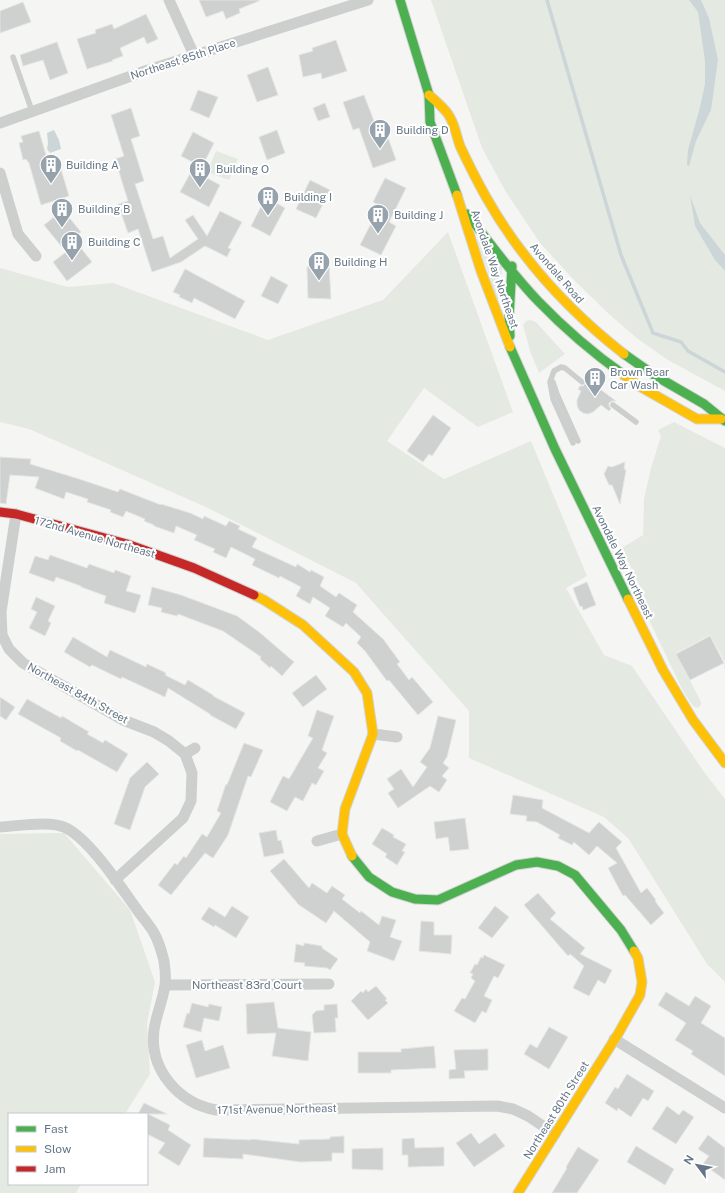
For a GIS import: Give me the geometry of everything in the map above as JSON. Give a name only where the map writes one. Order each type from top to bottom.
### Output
[{"type":"street","points":[[169,0],[194,55]]},
{"type":"street","name":"Northeast 85th Place","points":[[0,123],[145,71],[368,0]]},
{"type":"street","points":[[400,0],[429,95]]},
{"type":"street","name":"Avondale Way Northeast","points":[[429,95],[430,122],[461,207],[481,271],[516,362],[555,449],[663,670],[693,720],[725,763]]},
{"type":"street","name":"Avondale Road","points":[[429,95],[449,114],[460,145],[490,204],[527,259],[548,284],[595,331],[648,371],[705,404],[723,420]]},
{"type":"street","points":[[0,173],[18,234],[36,256]]},
{"type":"street","name":"Avondale Road","points":[[461,207],[538,301],[576,338],[639,386],[697,419],[723,420]]},
{"type":"street","name":"Avondale Way Northeast","points":[[508,232],[512,271],[509,327],[516,362]]},
{"type":"street","points":[[509,318],[520,302],[529,300],[538,301]]},
{"type":"street","name":"172nd Avenue Northeast","points":[[0,512],[16,514],[127,544],[194,568],[264,600],[303,625],[354,672],[367,693],[373,734],[345,809],[342,834]]},
{"type":"street","name":"Northeast 84th Street","points":[[16,514],[1,612],[2,635],[9,649],[23,663],[123,720],[154,732],[169,741],[185,754]]},
{"type":"street","points":[[373,734],[397,737]]},
{"type":"street","points":[[115,880],[183,818],[191,801],[192,794],[192,773],[185,754],[195,748]]},
{"type":"street","name":"171st Avenue Northeast","points":[[0,827],[48,824],[65,827],[87,845],[154,932],[164,960],[165,985],[154,1030],[154,1050],[161,1072],[174,1089],[186,1099],[203,1108],[216,1110],[497,1106],[513,1109],[528,1116],[555,1134]]},
{"type":"street","points":[[317,841],[342,834]]},
{"type":"street","name":"Northeast 80th Street","points":[[342,834],[351,855],[369,878],[392,892],[415,899],[438,900],[516,865],[537,862],[558,866],[575,875],[622,930],[638,958],[642,982],[640,995],[518,1193]]},
{"type":"street","name":"Northeast 83rd Court","points":[[165,985],[329,984]]},
{"type":"street","points":[[614,1039],[725,1108]]},
{"type":"lane","points":[[13,57],[32,111]]},
{"type":"lane","points":[[575,442],[556,394],[553,382],[554,371],[561,367],[565,368],[582,382]]},
{"type":"lane","points":[[613,406],[636,422]]},
{"type":"shaded area","points":[[431,0],[725,0],[725,391],[668,360],[638,339],[610,315],[574,280],[540,243],[506,192],[482,148]]},
{"type":"shaded area","points":[[689,0],[701,0],[709,18],[718,60],[711,110],[696,141],[689,166],[687,165],[688,150],[705,84],[705,61],[698,12]]},
{"type":"shaded area","points":[[54,130],[59,140],[61,149],[50,153],[47,149],[47,133]]},
{"type":"shaded area","points":[[216,151],[238,159],[229,180],[207,172]]},
{"type":"shaded area","points":[[690,195],[700,223],[725,255],[725,271],[715,260],[695,226]]},
{"type":"shaded area","points":[[448,232],[513,412],[478,427],[424,388],[387,441],[444,479],[531,441],[587,576],[566,588],[604,655],[632,666],[704,772],[725,799],[725,982],[707,964],[628,838],[604,817],[469,758],[469,711],[356,583],[208,508],[29,429],[0,422],[0,268],[68,287],[113,283],[268,340],[383,300]]},
{"type":"shaded area","points":[[477,239],[480,240],[502,267],[500,298],[497,300]]},
{"type":"shaded area","points":[[530,320],[536,322],[565,354],[539,373],[530,351],[523,325],[526,321]]},
{"type":"shaded area","points":[[674,422],[725,448],[725,662],[710,635],[676,653],[701,702],[701,705],[698,708],[693,706],[683,691],[650,622],[646,600],[622,548],[643,535],[644,499],[651,468],[661,436],[658,430]]},
{"type":"shaded area","points":[[64,833],[130,910],[155,982],[147,1024],[150,1074],[126,1113],[8,1113],[8,1185],[80,1185],[76,1193],[0,1193],[0,834]]},
{"type":"building","points":[[199,0],[259,1],[239,9],[240,13],[226,19],[223,11],[206,17]]},
{"type":"building","points":[[23,2],[31,22],[0,33],[0,11]]},
{"type":"building","points":[[146,14],[158,39],[147,44],[144,37],[120,48],[123,56],[112,60],[113,61],[87,69],[77,39],[96,33],[95,30],[112,24],[114,29]]},
{"type":"building","points":[[336,40],[347,71],[322,79],[321,73],[303,77],[299,55],[313,51],[312,48]]},
{"type":"building","points":[[57,42],[68,73],[50,80],[43,60],[23,66],[20,55]]},
{"type":"building","points":[[268,67],[278,95],[257,102],[247,75]]},
{"type":"building","points":[[198,90],[218,97],[209,118],[190,110]]},
{"type":"building","points":[[364,95],[379,134],[386,132],[396,160],[373,168],[359,128],[353,130],[343,102]]},
{"type":"building","points":[[325,103],[330,117],[318,121],[313,108]]},
{"type":"building","points":[[131,108],[140,136],[131,139],[144,181],[135,184],[153,239],[163,236],[170,258],[198,239],[185,220],[193,215],[207,236],[220,211],[242,222],[228,248],[231,249],[227,257],[205,246],[181,262],[152,272],[138,229],[128,233],[118,204],[128,201],[115,159],[124,156],[111,115]]},
{"type":"building","points":[[277,130],[285,153],[267,160],[259,137]]},
{"type":"building","points":[[39,131],[50,169],[60,166],[69,196],[41,205],[29,163],[26,159],[23,160],[19,143],[23,142],[21,136]]},
{"type":"building","points":[[193,132],[214,143],[202,167],[181,156]]},
{"type":"building","name":"Building O","points":[[192,170],[220,185],[209,207],[180,192]]},
{"type":"building","points":[[385,178],[406,188],[389,222],[396,226],[381,255],[360,245],[380,206],[373,202]]},
{"type":"building","points":[[310,180],[330,190],[316,218],[296,209]]},
{"type":"building","name":"Building I","points":[[266,197],[285,208],[270,236],[251,226]]},
{"type":"building","points":[[63,210],[81,232],[73,238],[92,262],[67,281],[53,262],[66,252],[44,225]]},
{"type":"building","name":"Building H","points":[[329,265],[331,299],[308,298],[307,267]]},
{"type":"building","points":[[185,269],[245,301],[235,319],[194,298],[192,303],[179,297],[180,295],[173,292]]},
{"type":"building","points":[[271,276],[288,285],[278,304],[261,296]]},
{"type":"building","name":"Brown Bear Car Wash","points":[[585,378],[616,401],[609,403],[611,409],[609,411],[601,405],[593,412],[588,414],[579,410],[577,400],[581,391],[578,389],[580,386],[585,384]]},
{"type":"building","points":[[433,415],[451,428],[432,456],[429,454],[423,462],[407,451]]},
{"type":"building","points":[[0,457],[31,459],[30,464],[118,492],[120,489],[161,505],[190,513],[203,519],[204,516],[226,526],[229,521],[240,526],[238,529],[257,538],[252,547],[296,567],[297,564],[310,572],[311,570],[324,577],[320,586],[336,597],[339,593],[357,605],[353,612],[383,639],[400,662],[397,664],[409,680],[412,677],[433,702],[418,715],[389,680],[387,681],[365,651],[357,643],[361,637],[346,623],[343,627],[325,616],[330,608],[313,597],[310,604],[296,596],[301,587],[280,576],[279,578],[252,565],[255,559],[231,547],[226,558],[213,552],[215,549],[194,540],[197,535],[176,526],[174,533],[154,526],[144,521],[145,519],[126,511],[123,517],[110,512],[111,510],[87,502],[88,499],[66,492],[64,499],[35,488],[39,477],[10,475],[6,504],[0,503]]},
{"type":"building","points":[[625,462],[624,469],[626,470],[620,504],[612,485],[609,485],[604,474],[608,466],[612,467]]},
{"type":"building","points":[[50,555],[87,568],[89,564],[114,573],[115,570],[131,576],[126,591],[141,595],[135,613],[104,603],[106,596],[81,586],[56,577],[54,582],[29,573],[35,556],[48,560]]},
{"type":"building","points":[[587,582],[596,605],[583,610],[582,606],[580,607],[573,588]]},
{"type":"building","points":[[152,587],[181,595],[237,616],[259,632],[294,662],[282,676],[260,659],[261,657],[223,631],[178,614],[177,616],[161,612],[162,608],[148,605]]},
{"type":"building","points":[[36,597],[55,606],[48,621],[51,623],[45,636],[29,628],[37,612],[31,609]]},
{"type":"building","points":[[710,636],[724,663],[690,680],[676,654]]},
{"type":"building","points":[[73,637],[107,657],[110,650],[146,667],[147,664],[166,673],[165,675],[185,685],[188,680],[213,696],[245,713],[236,729],[210,715],[168,688],[165,697],[92,665],[90,667],[64,652]]},
{"type":"building","points":[[316,675],[327,689],[303,707],[292,693]]},
{"type":"building","points":[[0,697],[15,707],[6,720],[0,716]]},
{"type":"building","points":[[27,699],[61,718],[62,716],[89,732],[87,734],[103,743],[105,740],[128,754],[117,772],[78,750],[77,751],[60,741],[61,738],[18,714]]},
{"type":"building","points":[[317,710],[334,716],[322,750],[327,753],[318,768],[324,771],[316,785],[312,783],[303,801],[295,797],[287,811],[270,802],[283,776],[289,779],[313,738],[308,736]]},
{"type":"building","points":[[438,716],[456,720],[447,757],[443,763],[449,768],[442,776],[447,780],[439,792],[430,786],[398,808],[388,793],[394,789],[387,779],[401,769],[413,787],[427,767],[420,762],[430,748]]},
{"type":"building","points":[[244,743],[263,750],[251,777],[248,776],[228,835],[213,858],[205,853],[171,895],[158,885],[175,863],[177,865],[184,856],[186,858],[202,834],[207,837],[221,813],[217,811],[226,784],[227,785]]},
{"type":"building","points":[[147,762],[159,774],[145,787],[130,830],[114,824],[130,778]]},
{"type":"building","points":[[513,795],[543,800],[542,808],[589,833],[599,822],[622,842],[616,848],[641,893],[647,888],[664,913],[651,925],[625,895],[623,896],[608,868],[617,863],[597,846],[589,855],[574,842],[572,845],[558,838],[560,835],[537,822],[526,821],[527,816],[510,814]]},
{"type":"building","points":[[465,818],[469,849],[450,851],[448,837],[436,839],[434,822]]},
{"type":"building","points":[[382,828],[394,835],[393,837],[406,844],[402,851],[405,852],[397,865],[385,857],[387,854],[372,844]]},
{"type":"building","points":[[276,830],[278,841],[281,840],[284,853],[264,857],[259,833]]},
{"type":"building","points":[[284,859],[309,888],[312,883],[327,893],[332,886],[345,895],[342,899],[379,925],[382,916],[396,920],[390,937],[402,941],[394,961],[367,951],[370,942],[334,911],[326,923],[299,905],[270,871]]},
{"type":"building","points":[[538,893],[556,913],[550,919],[585,948],[580,954],[612,970],[605,984],[598,980],[589,996],[573,988],[584,966],[570,954],[568,956],[524,905]]},
{"type":"building","points":[[232,906],[249,917],[236,938],[215,925],[214,927],[201,919],[209,907],[225,917]]},
{"type":"building","points":[[495,906],[509,917],[492,938],[478,928]]},
{"type":"building","points":[[421,921],[434,922],[434,935],[452,935],[451,954],[419,951]]},
{"type":"building","points":[[304,943],[322,946],[322,948],[338,959],[330,970],[327,968],[304,966],[305,963],[294,962],[296,944],[304,946]]},
{"type":"building","points":[[484,955],[505,965],[498,978],[494,976],[484,996],[492,1000],[486,1013],[482,1011],[475,1023],[454,1011],[462,998],[465,999],[475,981],[471,978],[473,974],[470,973],[475,964],[477,965],[481,957],[483,958]]},
{"type":"building","points":[[376,986],[387,999],[385,1000],[388,1003],[368,1020],[351,1001],[361,991],[363,993],[366,989],[368,992]]},
{"type":"building","points":[[666,992],[689,1006],[695,996],[711,1006],[701,1023],[725,1038],[725,1076],[691,1054],[693,1051],[675,1040],[686,1023],[658,1005]]},
{"type":"building","points":[[274,1002],[278,1028],[311,1032],[308,1061],[272,1056],[276,1033],[247,1034],[246,1004]]},
{"type":"building","points":[[192,1003],[208,1007],[209,1004],[222,1007],[219,1021],[204,1018],[201,1032],[183,1027]]},
{"type":"building","points":[[337,1004],[338,1018],[335,1018],[336,1032],[314,1033],[312,1015],[316,1011],[324,1010],[324,1005]]},
{"type":"building","points":[[549,1027],[568,1037],[549,1069],[524,1054],[530,1044],[537,1048]]},
{"type":"building","points":[[202,1040],[205,1051],[223,1045],[230,1068],[196,1078],[186,1045]]},
{"type":"building","points":[[434,1046],[436,1068],[391,1070],[391,1073],[358,1073],[358,1052],[401,1052],[401,1049]]},
{"type":"building","points":[[488,1049],[488,1070],[464,1071],[465,1078],[449,1079],[449,1070],[456,1069],[454,1050]]},
{"type":"building","points":[[627,1074],[654,1091],[648,1101],[643,1098],[631,1117],[618,1108],[617,1111],[605,1103],[615,1087],[618,1089]]},
{"type":"building","points":[[144,1103],[167,1114],[148,1114],[139,1113]]},
{"type":"building","points":[[667,1106],[679,1115],[683,1110],[694,1117],[676,1144],[652,1129]]},
{"type":"building","points":[[148,1114],[170,1125],[168,1130],[191,1145],[179,1166],[158,1153],[165,1143],[148,1134]]},
{"type":"building","points":[[471,1133],[479,1144],[495,1133],[505,1146],[474,1167],[456,1143]]},
{"type":"building","points":[[708,1135],[725,1148],[725,1180],[703,1164],[709,1156],[698,1149]]},
{"type":"building","points":[[344,1136],[344,1153],[332,1153],[332,1161],[300,1162],[243,1154],[243,1159],[203,1157],[204,1138],[251,1139],[299,1144],[299,1140],[330,1139],[330,1137]]},
{"type":"building","points":[[414,1138],[415,1148],[444,1147],[444,1166],[408,1167],[408,1155],[402,1155],[402,1139]]},
{"type":"building","points":[[636,1146],[674,1169],[665,1185],[627,1162]]},
{"type":"building","points":[[578,1147],[599,1160],[577,1193],[552,1193],[567,1168],[566,1167]]},
{"type":"building","points":[[383,1148],[383,1170],[352,1169],[352,1149]]},
{"type":"waterway","points":[[547,0],[621,255],[653,333],[681,342],[688,351],[725,372]]},
{"type":"traffic: fast","points":[[400,0],[429,95],[430,122],[457,195]]},
{"type":"traffic: fast","points":[[467,214],[528,291],[558,321],[601,358],[624,375]]},
{"type":"traffic: fast","points":[[510,336],[509,318],[512,266]]},
{"type":"traffic: fast","points":[[510,347],[555,449],[628,599]]},
{"type":"traffic: fast","points":[[624,354],[654,375],[704,404],[725,421]]},
{"type":"traffic: fast","points":[[352,856],[369,877],[392,892],[415,899],[438,900],[516,865],[537,862],[558,866],[575,875],[621,930],[634,951]]},
{"type":"traffic: slow","points":[[429,95],[446,111],[454,126],[460,146],[486,197],[515,242],[565,302],[624,354]]},
{"type":"traffic: slow","points":[[457,195],[481,271],[510,347]]},
{"type":"traffic: slow","points":[[624,375],[639,386],[697,419],[721,419]]},
{"type":"traffic: slow","points":[[254,595],[303,625],[354,672],[367,693],[373,734],[345,809],[342,834],[352,856]]},
{"type":"traffic: slow","points":[[628,599],[663,670],[693,720],[725,763]]},
{"type":"traffic: slow","points":[[518,1193],[618,1034],[640,995],[642,982],[638,958],[634,951]]},
{"type":"traffic: jam","points":[[0,512],[16,514],[127,544],[194,568],[254,595]]},
{"type":"place","name":"Building D","points":[[380,150]]},
{"type":"place","name":"Building A","points":[[51,184]]},
{"type":"place","name":"Building O","points":[[200,188]]},
{"type":"place","name":"Building I","points":[[268,216]]},
{"type":"place","name":"Building B","points":[[62,228]]},
{"type":"place","name":"Building J","points":[[378,234]]},
{"type":"place","name":"Building C","points":[[72,262]]},
{"type":"place","name":"Building H","points":[[319,282]]},
{"type":"place","name":"Brown Bear Car Wash","points":[[595,398]]}]
